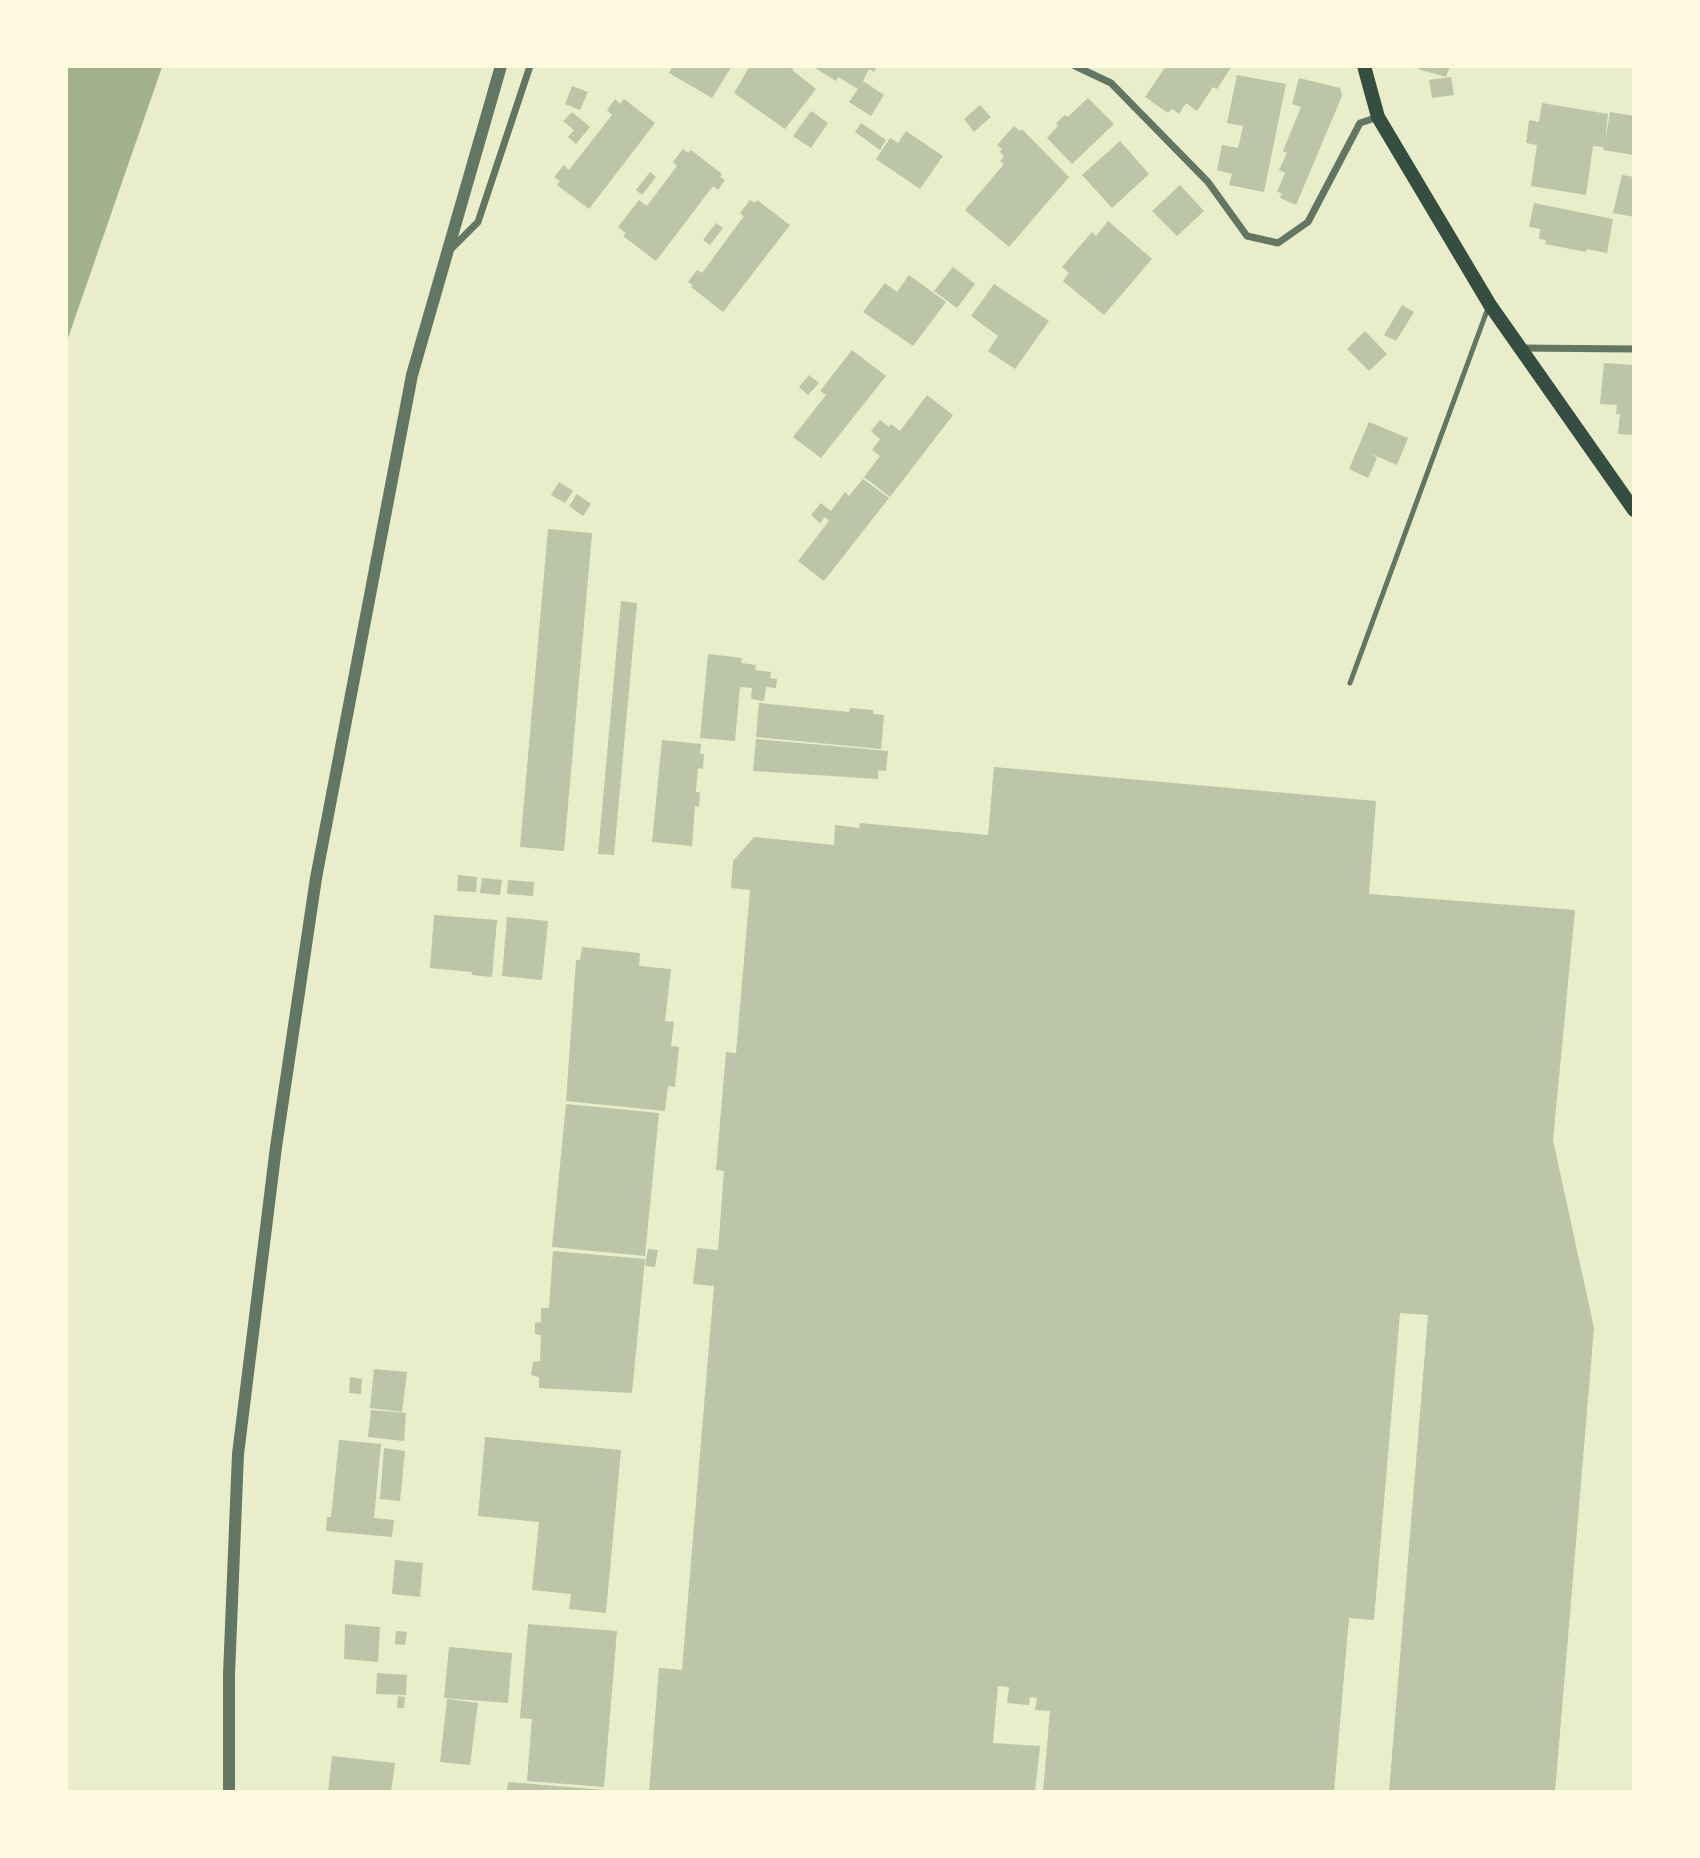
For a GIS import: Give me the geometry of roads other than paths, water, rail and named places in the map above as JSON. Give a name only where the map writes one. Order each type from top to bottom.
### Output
[{"type":"main road","points":[[1364,66],[1378,117],[1490,305],[1633,510]]},
{"type":"street","points":[[229,1791],[229,1675],[238,1454],[276,1147],[316,878],[412,375],[501,66]]},
{"type":"street","points":[[446,255],[478,222],[530,66]]},
{"type":"street","points":[[1075,66],[1111,83],[1208,182],[1247,236],[1278,243],[1308,222],[1360,123],[1378,117]]},
{"type":"street","points":[[1519,348],[1633,349]]},
{"type":"lane","points":[[1350,683],[1490,305]]}]
